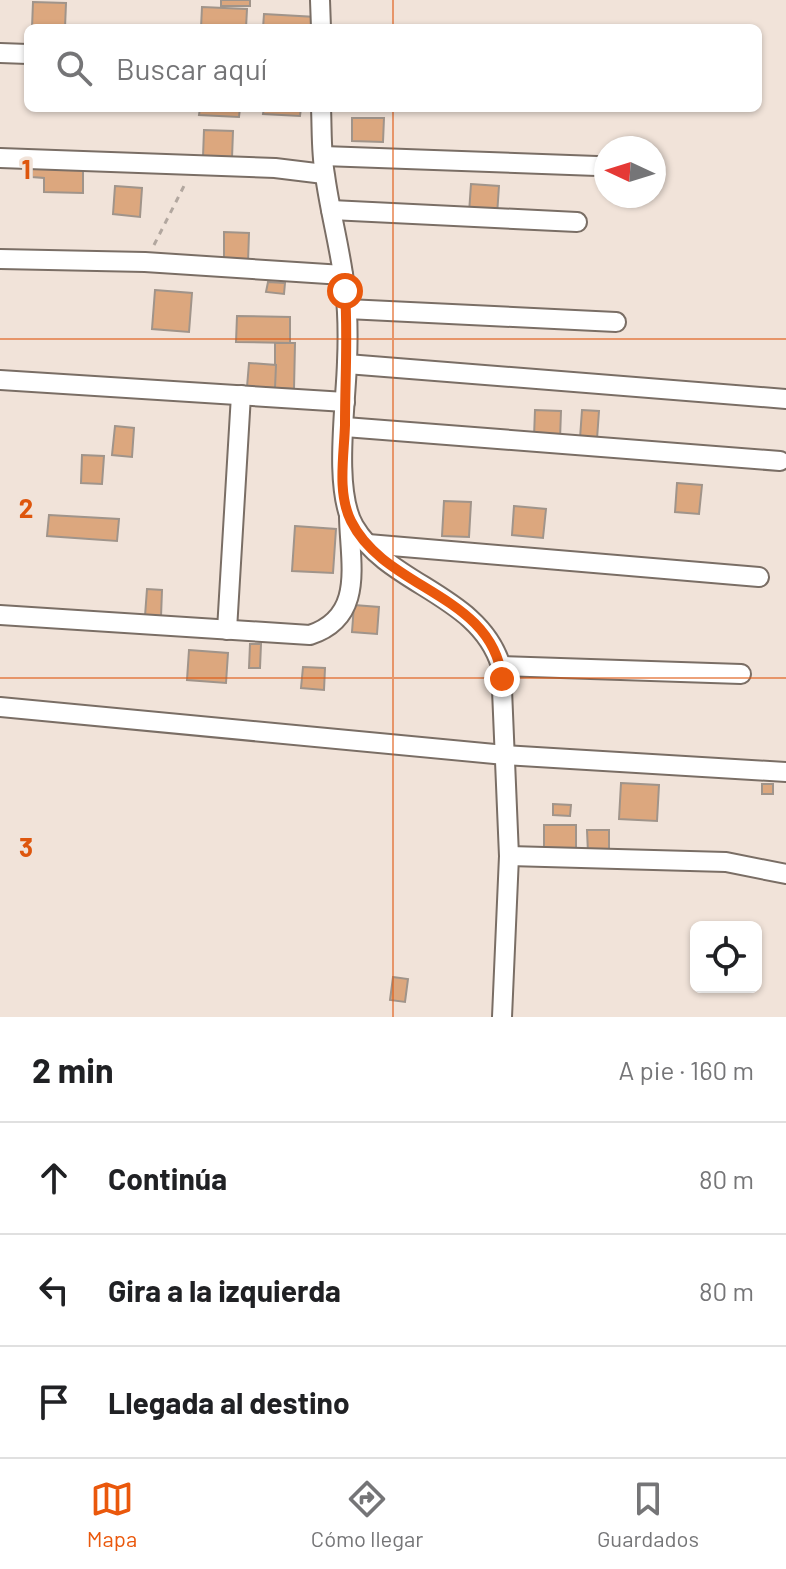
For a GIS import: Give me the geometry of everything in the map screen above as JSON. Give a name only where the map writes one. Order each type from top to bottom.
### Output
[{"type":"street","points":[[320,0],[321,24]]},
{"type":"street","points":[[0,53],[24,54]]},
{"type":"street","points":[[0,615],[310,635],[335,622],[345,609],[350,591],[349,517],[342,477],[347,309],[324,165],[321,112]]},
{"type":"street","points":[[0,158],[275,168],[324,165],[594,166]]},
{"type":"street","points":[[331,210],[577,222]]},
{"type":"street","points":[[0,259],[145,262],[343,275]]},
{"type":"street","points":[[347,309],[616,322]]},
{"type":"street","points":[[347,364],[786,399]]},
{"type":"street","points":[[0,380],[345,402]]},
{"type":"street","points":[[227,630],[241,395]]},
{"type":"street","points":[[345,427],[780,461]]},
{"type":"street","points":[[349,517],[368,544],[393,566],[473,620],[491,641],[501,666],[509,856],[502,1017]]},
{"type":"street","points":[[368,544],[759,577]]},
{"type":"street","points":[[501,666],[741,674]]},
{"type":"street","points":[[0,707],[505,755],[786,772]]},
{"type":"street","points":[[509,856],[726,862],[786,874]]},
{"type":"path","points":[[145,262],[195,165]]},
{"type":"building","points":[[221,0],[250,0],[250,6],[221,6]]},
{"type":"building","points":[[33,2],[66,3],[65,24],[32,24]]},
{"type":"building","points":[[202,7],[247,9],[246,24],[201,24]]},
{"type":"building","points":[[264,14],[316,17],[315,24],[263,24]]},
{"type":"building","points":[[199,112],[240,112],[239,117],[199,115]]},
{"type":"building","points":[[263,112],[300,112],[300,116]]},
{"type":"building","points":[[352,118],[384,118],[383,142],[352,141]]},
{"type":"building","points":[[204,130],[233,131],[232,158],[203,157]]},
{"type":"building","points":[[32,168],[83,168],[83,193],[44,192],[44,178],[32,177]]},
{"type":"building","points":[[471,184],[499,186],[497,215],[469,213]]},
{"type":"building","points":[[115,186],[142,188],[140,217],[113,214]]},
{"type":"building","points":[[224,232],[249,233],[248,262],[224,261]]},
{"type":"building","points":[[268,282],[285,283],[284,294],[266,292]]},
{"type":"building","points":[[155,290],[192,293],[189,332],[152,329]]},
{"type":"building","points":[[237,316],[290,317],[290,343],[236,342]]},
{"type":"building","points":[[275,343],[295,343],[294,389],[275,388]]},
{"type":"building","points":[[249,363],[276,365],[275,388],[247,387]]},
{"type":"building","points":[[535,410],[561,411],[560,439],[534,437]]},
{"type":"building","points":[[582,410],[599,411],[597,439],[580,438]]},
{"type":"building","points":[[115,426],[134,428],[132,457],[112,455]]},
{"type":"building","points":[[82,455],[104,456],[102,484],[81,483]]},
{"type":"building","points":[[677,483],[702,485],[699,514],[675,512]]},
{"type":"building","points":[[444,501],[471,502],[469,537],[442,536]]},
{"type":"building","points":[[514,506],[546,509],[543,538],[512,535]]},
{"type":"building","points":[[49,515],[119,519],[117,541],[47,536]]},
{"type":"building","points":[[295,526],[336,529],[333,573],[292,571]]},
{"type":"building","points":[[147,589],[162,590],[161,617],[145,616]]},
{"type":"building","points":[[354,605],[379,607],[377,634],[352,632]]},
{"type":"building","points":[[250,644],[261,644],[260,668],[249,668]]},
{"type":"building","points":[[189,650],[228,653],[226,683],[187,680]]},
{"type":"building","points":[[303,667],[325,668],[324,690],[301,688]]},
{"type":"building","points":[[621,783],[659,785],[657,821],[619,819]]},
{"type":"building","points":[[762,784],[773,784],[773,794],[762,794]]},
{"type":"building","points":[[553,804],[571,805],[570,816],[553,815]]},
{"type":"building","points":[[544,825],[576,825],[576,852],[544,852]]},
{"type":"building","points":[[587,830],[609,830],[609,852],[588,853]]},
{"type":"building","points":[[393,977],[408,979],[405,1002],[390,1000]]},
{"type":"route","points":[[345,291],[347,364],[342,477],[349,517],[355,529],[384,559],[473,620],[491,641],[501,666],[502,679]]}]
